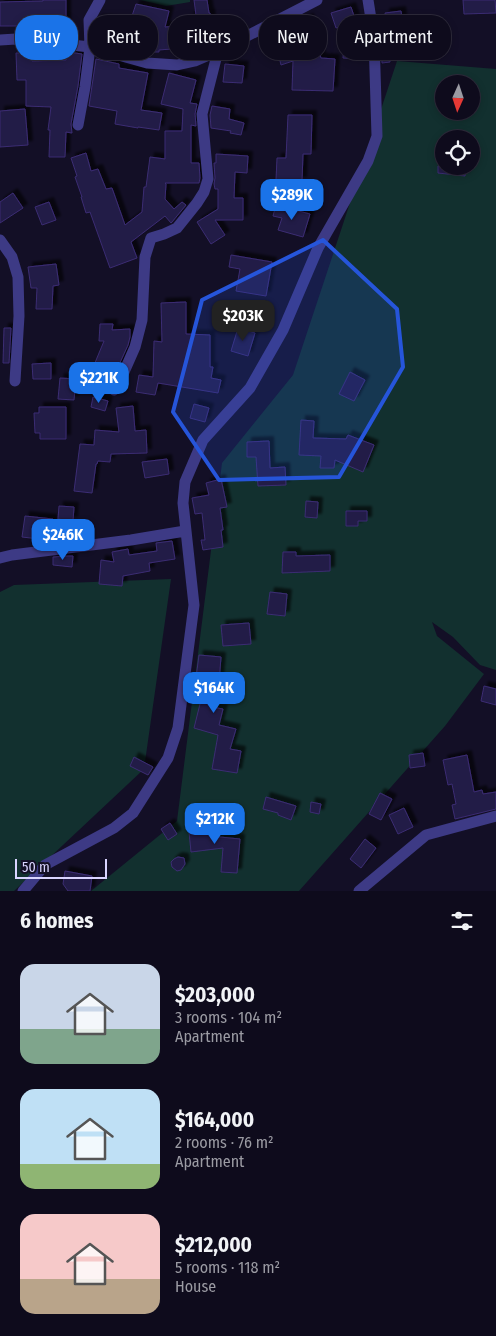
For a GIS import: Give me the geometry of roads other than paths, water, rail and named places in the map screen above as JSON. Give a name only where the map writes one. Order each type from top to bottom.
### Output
[{"type":"street","points":[[92,15],[100,0]]},
{"type":"street","points":[[23,891],[45,865],[114,828],[134,813],[168,758],[178,728],[194,605],[185,531],[183,503],[185,482],[203,440],[250,388],[283,330],[318,248],[368,161],[377,136],[374,38],[368,0]]},
{"type":"street","points":[[249,35],[312,1]]},
{"type":"street","points":[[0,40],[16,39],[88,47]]},
{"type":"street","points":[[78,125],[86,86],[89,60]]},
{"type":"street","points":[[136,60],[147,63],[177,65],[197,60]]},
{"type":"street","points":[[114,390],[135,347],[142,320],[145,257],[151,238],[177,228],[204,192],[208,179],[202,114],[216,60]]},
{"type":"street","points":[[0,240],[12,257],[18,277],[19,316],[14,381]]},
{"type":"street","points":[[0,558],[185,531]]},
{"type":"street","points":[[359,891],[426,835],[496,816]]}]
